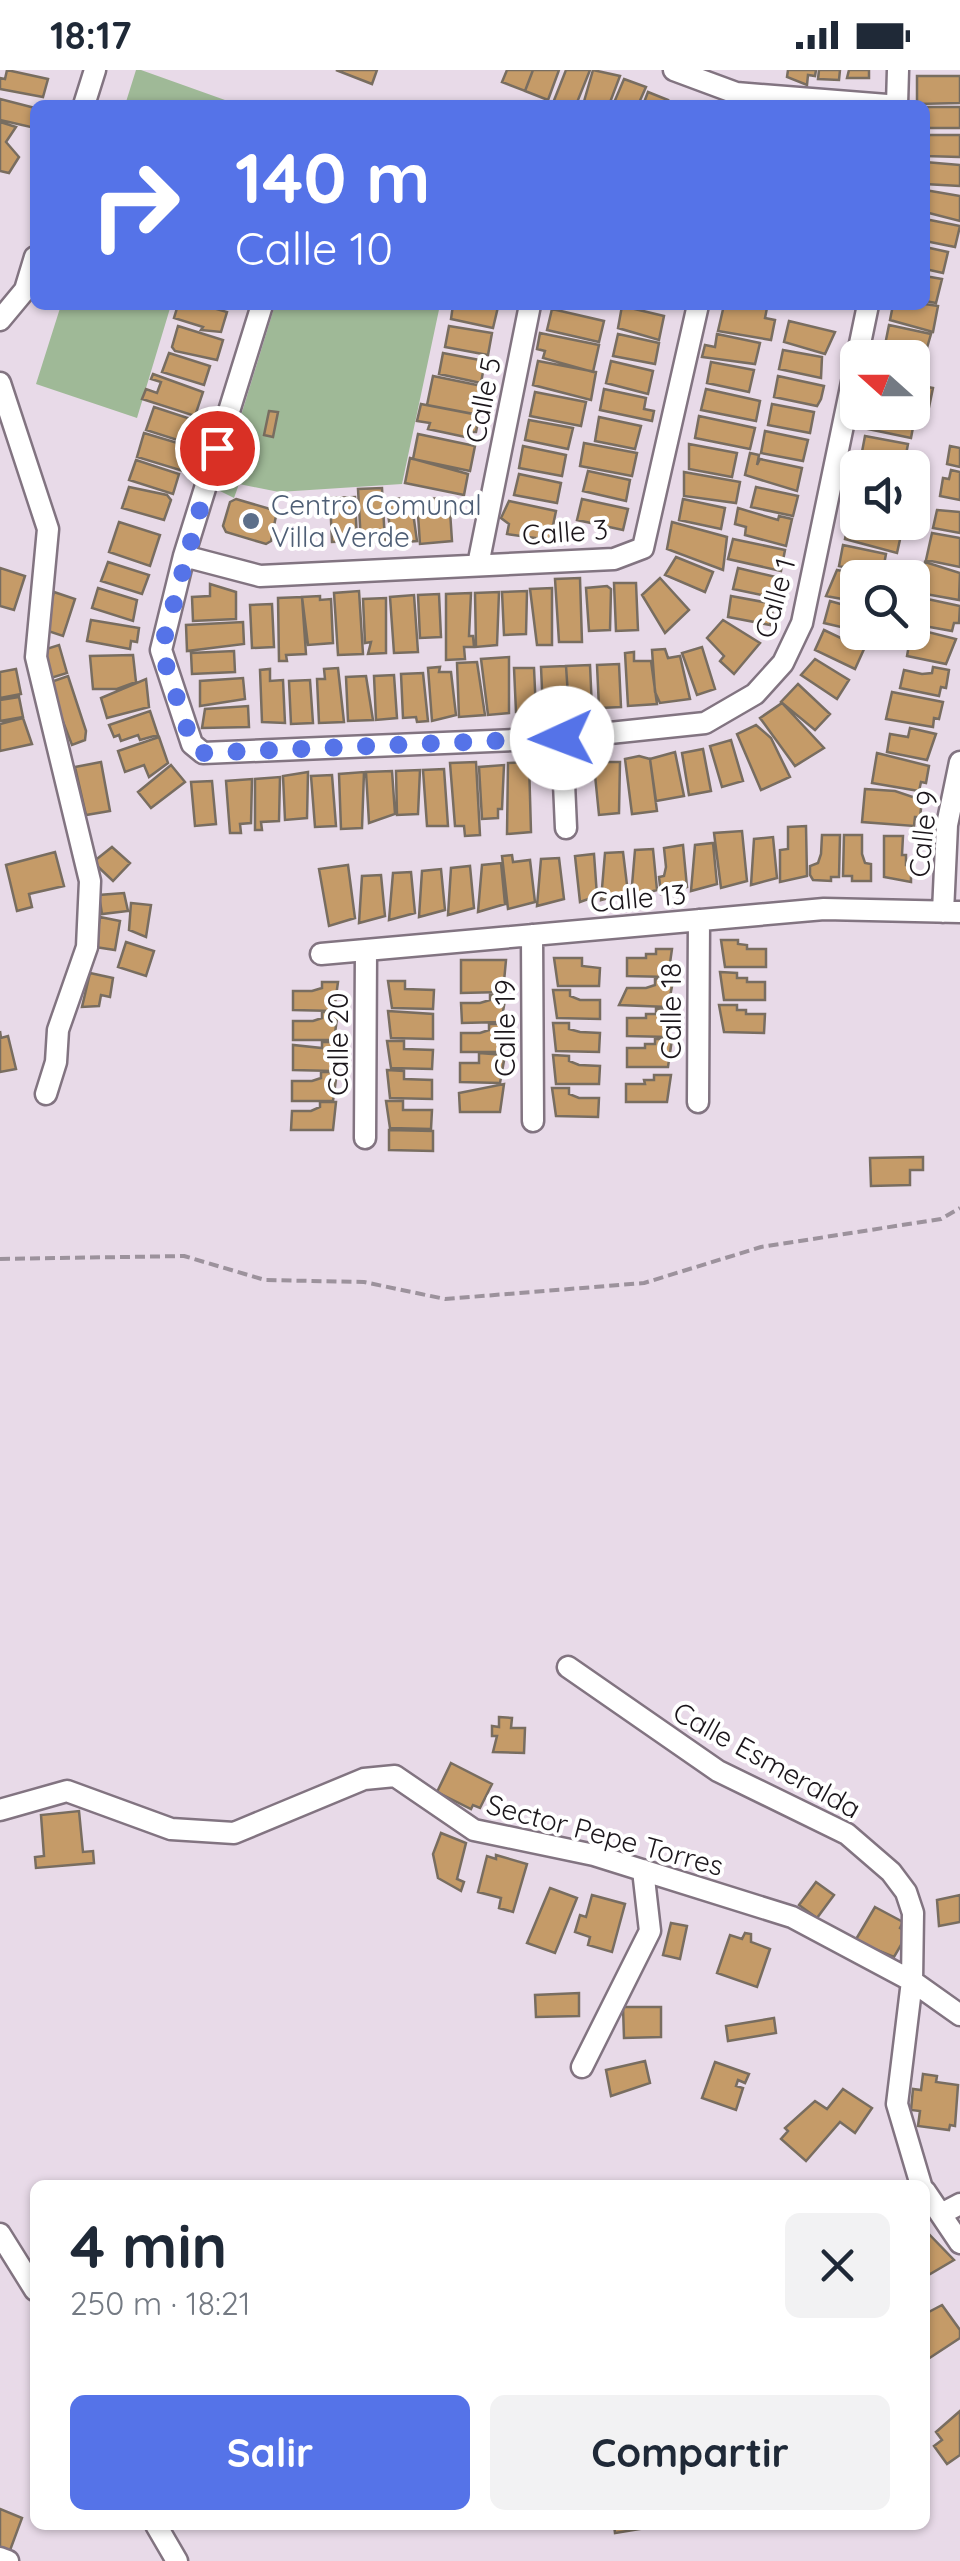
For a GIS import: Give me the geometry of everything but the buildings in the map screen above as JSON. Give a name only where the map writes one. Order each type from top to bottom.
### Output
[{"type":"street","points":[[86,100],[95,70]]},
{"type":"street","points":[[674,70],[736,94],[818,100]]},
{"type":"street","points":[[897,100],[898,70]]},
{"type":"street","points":[[0,320],[24,290],[30,272]]},
{"type":"street","points":[[184,556],[260,310]]},
{"type":"street","name":"Calle 5","points":[[478,564],[529,310]]},
{"type":"street","name":"Calle 3","points":[[184,556],[260,576],[614,558],[643,548],[697,310]]},
{"type":"street","name":"Calle 1","points":[[184,556],[161,650],[192,744],[203,753],[562,738],[705,723],[756,694],[784,663],[802,623],[861,310]]},
{"type":"street","points":[[0,382],[48,529],[36,658],[90,881],[86,947],[58,1030],[56,1062],[46,1094]]},
{"type":"street","points":[[562,738],[566,828]]},
{"type":"street","name":"Calle 9","points":[[951,912],[947,824],[960,762]]},
{"type":"street","name":"Calle 13","points":[[321,954],[824,909],[951,912]]},
{"type":"street","name":"Calle 18","points":[[698,1102],[699,920]]},
{"type":"street","name":"Calle 19","points":[[532,935],[533,1121]]},
{"type":"street","name":"Calle 20","points":[[365,1138],[366,950]]},
{"type":"street","name":"Calle Esmeralda","points":[[568,1666],[718,1771],[847,1834],[869,1851],[906,1892],[913,1913],[912,1982],[897,2104],[919,2180]]},
{"type":"street","name":"Sector Pepe Torres","points":[[0,1810],[68,1791],[171,1829],[234,1833],[364,1779],[394,1776],[474,1830],[642,1870],[792,1917],[912,1982],[960,2016]]},
{"type":"street","points":[[582,2067],[650,1931],[642,1870]]},
{"type":"street","points":[[930,2193],[951,2209],[960,2243]]},
{"type":"street","points":[[0,2234],[30,2282]]},
{"type":"street","points":[[159,2530],[177,2561]]},
{"type":"street","points":[[0,2558],[8,2561]]},
{"type":"path","points":[[0,1259],[184,1256],[265,1280],[364,1282],[445,1299],[644,1283],[760,1246],[941,1220],[960,1208]]},
{"type":"green space","points":[[136,70],[141,70],[225,100],[127,100]]},
{"type":"green space","points":[[59,310],[169,310],[137,418],[36,384]]},
{"type":"green space","points":[[273,310],[439,310],[402,484],[279,492],[239,484],[234,498],[218,490]]},
{"type":"place","name":"Centro Comunal Villa Verde","points":[[251,521]]},
{"type":"route","points":[[217,448],[161,650],[192,744],[203,753],[562,738]]}]
